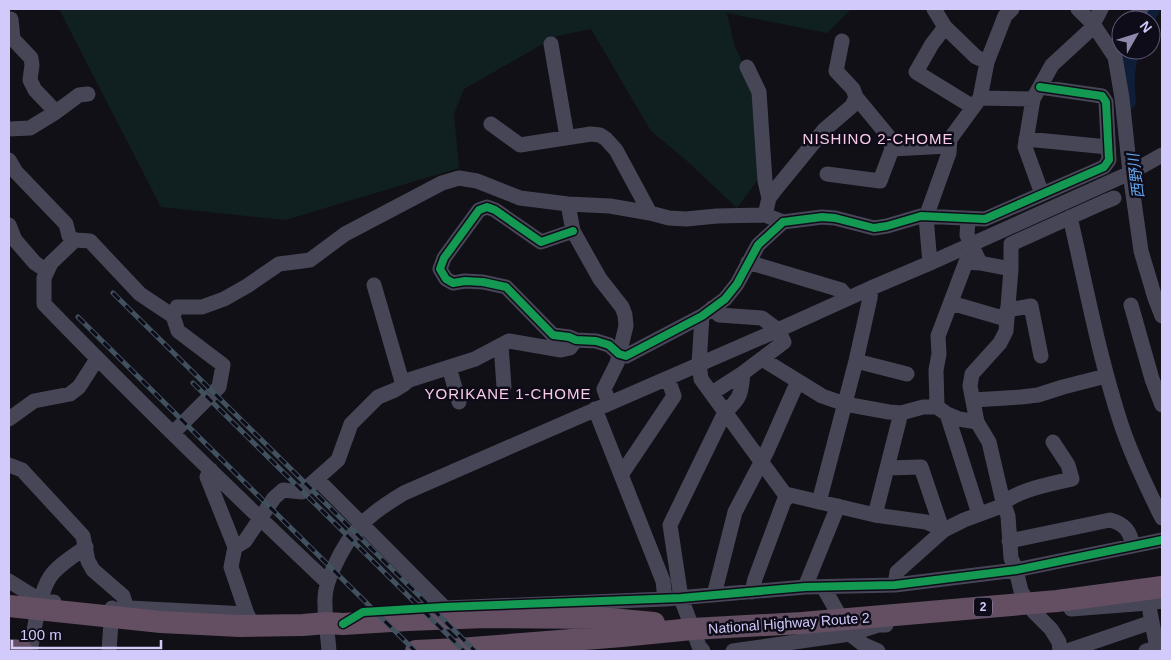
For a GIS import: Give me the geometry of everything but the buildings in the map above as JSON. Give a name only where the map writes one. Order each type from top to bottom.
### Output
[{"type":"highway","name":"National Highway Route 2","points":[[416,651],[603,638],[692,629],[802,623],[1057,601],[1158,597]]},
{"type":"highway","points":[[9,606],[161,622],[240,626],[251,620],[303,625],[486,616],[600,618],[665,624],[692,629]]},
{"type":"highway","points":[[603,651],[693,640],[802,623]]},
{"type":"highway","points":[[9,650],[22,651]]},
{"type":"street","points":[[934,9],[945,27],[976,57],[987,62]]},
{"type":"street","points":[[1078,9],[1093,24],[1115,58],[1142,251],[1162,316]]},
{"type":"street","points":[[1042,194],[1025,147],[1036,93],[1052,65],[1090,30],[1101,9]]},
{"type":"street","points":[[930,263],[926,217],[949,153],[950,139],[976,103],[987,62],[1005,11]]},
{"type":"street","points":[[11,19],[13,40],[31,58],[30,80],[35,90],[56,112]]},
{"type":"street","points":[[173,316],[177,307],[202,307],[224,299],[279,264],[310,260],[345,234],[442,182],[459,178],[477,182],[520,198],[568,204],[610,206],[669,218],[686,219],[765,215],[783,222],[822,217],[836,218],[874,228],[921,216],[985,219],[1104,167],[1109,160],[1106,102],[1102,96],[1036,93],[976,103],[916,72],[932,44],[945,27]]},
{"type":"street","points":[[827,174],[880,181],[892,149],[889,137],[856,97],[853,89],[836,71],[842,41]]},
{"type":"street","points":[[551,44],[567,137]]},
{"type":"street","points":[[1117,66],[1122,65],[1123,60]]},
{"type":"street","points":[[747,67],[759,92],[765,181],[769,198]]},
{"type":"street","points":[[9,130],[30,128],[79,95],[88,94]]},
{"type":"street","points":[[765,215],[769,198],[824,130],[852,106],[856,97]]},
{"type":"street","points":[[491,124],[520,145],[592,134],[606,138],[616,150],[650,213]]},
{"type":"street","points":[[1026,139],[1108,147]]},
{"type":"street","points":[[892,149],[949,146]]},
{"type":"street","points":[[329,651],[335,624],[325,604],[327,582],[339,555],[349,538],[361,524],[380,508],[404,493],[930,263],[1130,174],[1157,158]]},
{"type":"street","points":[[9,160],[16,172],[66,224],[69,236],[75,240],[90,241],[140,294],[173,316],[178,331],[223,365],[219,387],[173,433]]},
{"type":"street","points":[[1060,651],[1059,642],[1051,629],[1034,612],[1021,591],[1011,558],[1008,516],[989,442],[977,422],[970,386],[972,374],[1000,343],[1006,331],[1011,244],[1114,198]]},
{"type":"street","points":[[568,204],[573,231],[600,279],[622,307],[626,326],[617,363],[604,389],[609,403]]},
{"type":"street","points":[[573,231],[541,242],[495,210],[487,207],[479,210],[444,258],[440,269],[446,279],[453,283],[466,281],[483,282],[506,287],[553,335],[576,340],[596,340],[609,345],[619,354],[626,356],[707,312],[725,299],[737,284],[758,245],[783,222]]},
{"type":"street","points":[[1070,217],[1106,376],[1142,478],[1162,518]]},
{"type":"street","points":[[968,219],[968,235],[980,263]]},
{"type":"street","points":[[9,225],[15,240],[35,263],[48,271]]},
{"type":"street","points":[[75,240],[51,264],[44,278],[44,304],[173,433],[327,582]]},
{"type":"street","points":[[748,262],[841,290],[848,298]]},
{"type":"street","points":[[979,514],[942,411],[936,370],[939,354],[938,336],[966,262],[1011,269]]},
{"type":"street","points":[[374,285],[402,385]]},
{"type":"street","points":[[819,502],[856,361],[871,288]]},
{"type":"street","points":[[951,303],[1007,315],[1031,306],[1041,356]]},
{"type":"street","points":[[1131,305],[1152,379],[1162,405]]},
{"type":"street","points":[[707,312],[762,318],[778,330],[784,342],[743,373],[712,393]]},
{"type":"street","points":[[707,312],[700,364],[700,379],[787,497]]},
{"type":"street","points":[[235,547],[245,541],[274,498],[283,490],[302,492],[338,460],[350,424],[378,397],[395,390],[409,380],[475,359],[509,341],[561,350],[570,348],[576,340]]},
{"type":"street","points":[[501,345],[504,388]]},
{"type":"street","points":[[9,419],[34,401],[70,394],[79,387],[98,359]]},
{"type":"street","points":[[762,359],[822,396],[845,404],[901,413],[923,407],[942,411],[959,419],[977,422]]},
{"type":"street","points":[[856,361],[907,374]]},
{"type":"street","points":[[449,367],[459,402]]},
{"type":"street","points":[[673,599],[670,525],[725,412],[735,403],[742,392],[743,373]]},
{"type":"street","points":[[973,400],[1021,398],[1038,395],[1106,376]]},
{"type":"street","points":[[621,474],[674,396],[668,379]]},
{"type":"street","points":[[714,595],[735,512],[767,450],[798,381]]},
{"type":"street","points":[[595,409],[664,581],[703,651]]},
{"type":"street","points":[[875,515],[901,413]]},
{"type":"street","points":[[895,585],[898,572],[940,527],[999,506],[1013,496],[1026,491],[1072,478],[1068,465],[1053,442]]},
{"type":"street","points":[[9,465],[22,470],[83,536],[88,561],[93,570],[124,596],[109,651]]},
{"type":"street","points":[[887,468],[921,467],[940,527]]},
{"type":"street","points":[[9,580],[33,597],[41,600],[251,620],[231,567],[235,547],[207,477],[211,470]]},
{"type":"street","points":[[317,479],[444,607]]},
{"type":"street","points":[[752,592],[784,501],[790,495],[875,515],[926,522],[940,527]]},
{"type":"street","points":[[805,587],[838,506]]},
{"type":"street","points":[[1009,541],[1110,520],[1119,522],[1128,531],[1133,546]]},
{"type":"street","points":[[335,624],[363,612],[444,607],[673,599],[805,587],[895,585],[1016,570],[1162,540]]},
{"type":"street","points":[[30,651],[42,594],[51,576],[86,547]]},
{"type":"street","points":[[826,587],[826,592],[850,634],[864,645],[878,651]]},
{"type":"street","points":[[733,651],[850,634],[878,625],[1034,612],[1158,597],[1152,622],[1156,648],[1146,651]]},
{"type":"street","points":[[567,603],[569,651]]},
{"type":"street","points":[[1076,650],[1152,622]]},
{"type":"shaded area","points":[[59,9],[851,9],[827,33],[727,13],[734,44],[749,77],[758,128],[759,178],[737,208],[686,160],[651,131],[591,29],[557,36],[464,89],[454,114],[459,168],[285,220],[161,207]]},
{"type":"waterway","name":"西野川","points":[[1127,101],[1126,76],[1128,60]]},
{"type":"railway","points":[[113,293],[475,651]]},
{"type":"railway","points":[[78,317],[415,651]]},
{"type":"railway","points":[[193,383],[464,651]]},
{"type":"cycle path","points":[[573,231],[541,242],[495,210],[487,207],[479,210],[444,258],[440,269],[446,279],[453,283],[465,281],[483,282],[506,287],[553,335],[576,340],[596,341],[609,345],[619,354],[626,356],[702,316],[725,299],[737,284],[758,245],[783,222],[822,217],[835,218],[874,228],[921,216],[985,219],[1104,167],[1109,160],[1106,102],[1102,96],[1040,87]]},
{"type":"cycle path","points":[[343,624],[363,612],[681,598],[805,587],[895,585],[1016,570],[1162,540]]},
{"type":"district","name":"NISHINO 2-CHOME","points":[[878,139]]},
{"type":"district","name":"YORIKANE 1-CHOME","points":[[508,394]]}]
